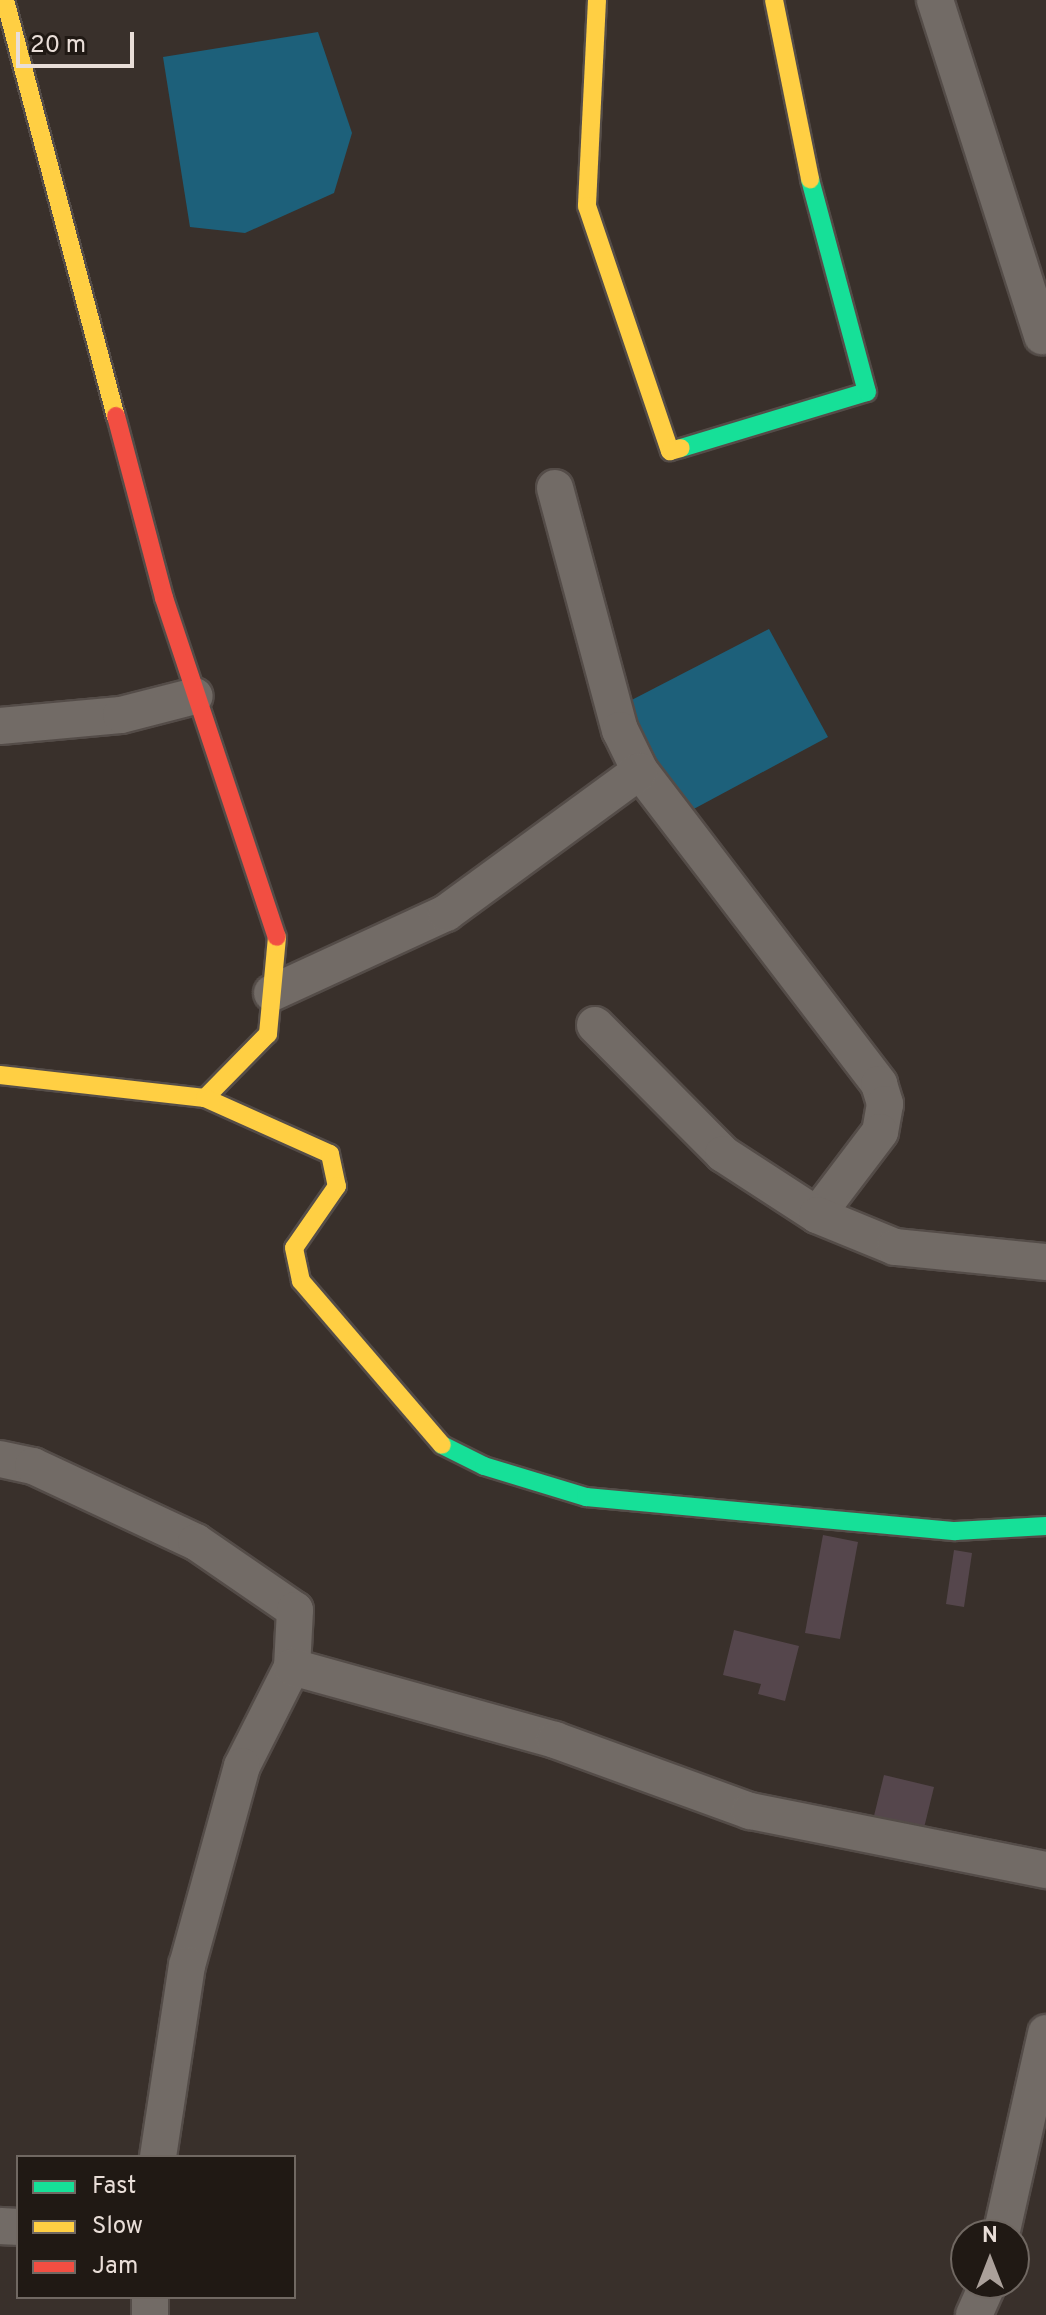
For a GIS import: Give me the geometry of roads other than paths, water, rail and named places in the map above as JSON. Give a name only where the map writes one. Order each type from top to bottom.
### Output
[{"type":"street","points":[[5,0],[195,696],[278,939],[268,1034],[205,1098]]},
{"type":"street","points":[[597,0],[587,206],[670,451],[867,392],[820,230],[774,0]]},
{"type":"street","points":[[935,0],[1042,336]]},
{"type":"street","points":[[555,488],[620,730],[640,771],[879,1084],[885,1104],[880,1132],[817,1215]]},
{"type":"street","points":[[0,726],[121,715],[195,696]]},
{"type":"street","points":[[272,993],[446,913],[640,771]]},
{"type":"street","points":[[595,1025],[723,1154],[817,1215],[895,1247],[1046,1262]]},
{"type":"street","points":[[0,1075],[205,1098],[330,1154],[337,1186],[294,1248],[301,1281],[435,1441],[484,1466],[586,1497],[955,1531],[1046,1526]]},
{"type":"street","points":[[0,1459],[33,1466],[196,1542],[295,1610],[292,1667],[242,1766],[187,1965],[158,2155]]},
{"type":"street","points":[[292,1667],[555,1740],[750,1811],[1046,1870]]},
{"type":"street","points":[[1005,2219],[1046,2033]]},
{"type":"water","points":[[318,32],[352,133],[334,193],[245,233],[190,227],[163,57]]},
{"type":"water","points":[[769,629],[828,737],[690,811],[622,705]]}]
